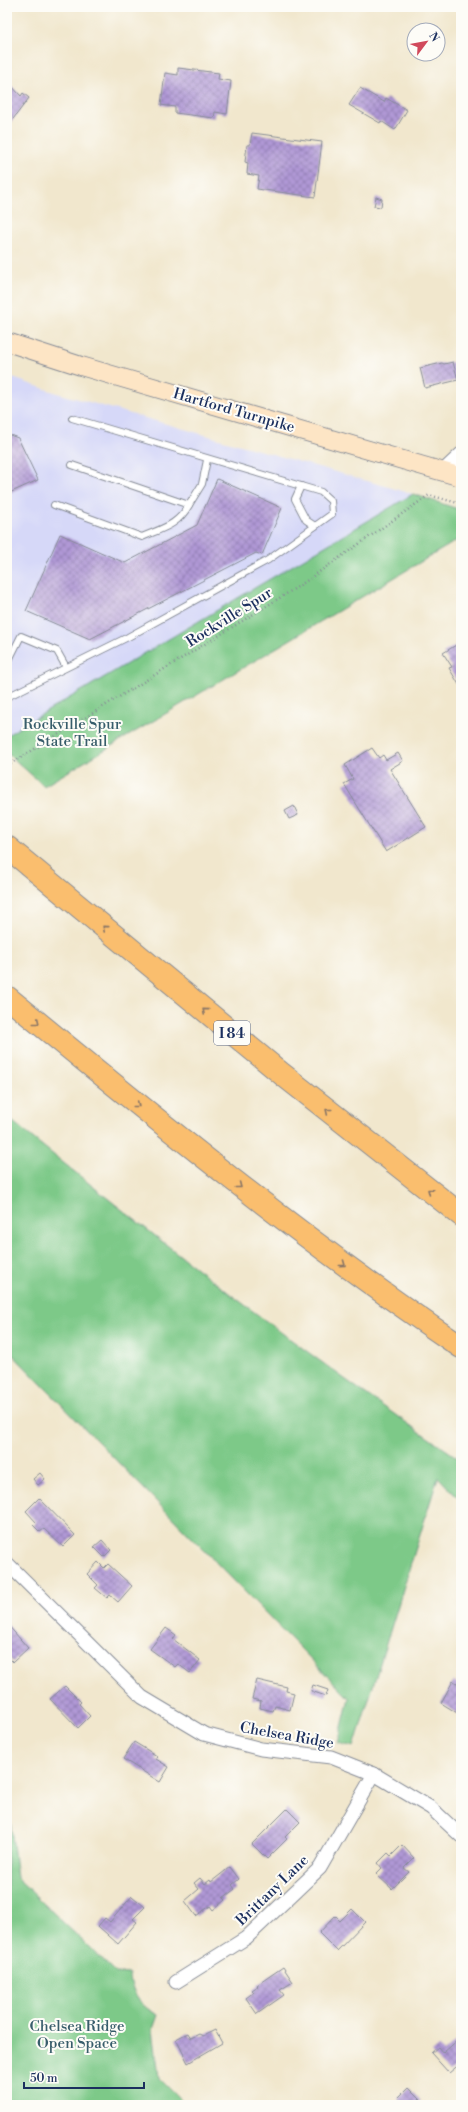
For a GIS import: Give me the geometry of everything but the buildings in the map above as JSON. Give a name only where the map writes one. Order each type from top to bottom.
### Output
[{"type":"highway","name":"I 84","points":[[7,847],[294,1084],[461,1215]]},
{"type":"highway","points":[[7,998],[244,1190],[362,1278],[461,1347]]},
{"type":"main road","name":"Hartford Turnpike","points":[[7,342],[80,366],[461,476]]},
{"type":"street","points":[[443,471],[461,454]]},
{"type":"street","name":"Chelsea Ridge","points":[[7,1563],[142,1698],[204,1734],[261,1749],[331,1757],[374,1774],[431,1808],[461,1836]]},
{"type":"street","name":"Brittany Lane","points":[[176,1982],[246,1938],[320,1868],[374,1774]]},
{"type":"lane","points":[[7,695],[9,696],[128,637],[268,560],[332,514],[331,501],[321,492],[207,460],[72,418]]},
{"type":"lane","points":[[54,506],[142,536],[168,526],[182,517],[202,484],[207,460]]},
{"type":"lane","points":[[72,465],[189,505]]},
{"type":"lane","points":[[301,486],[295,499],[306,520],[315,526]]},
{"type":"lane","points":[[7,664],[21,636],[57,651],[66,668]]},
{"type":"path","name":"Rockville Spur","points":[[7,766],[299,586],[429,495],[461,504]]},
{"type":"shaded area","points":[[7,376],[57,393],[413,494],[7,735],[7,578],[9,570],[7,569]]},
{"type":"green space","name":"Rockville Spur State Trail","points":[[413,494],[461,510],[461,538],[44,786],[7,753],[7,735]]},
{"type":"green space","points":[[7,1117],[118,1207],[230,1294],[402,1420],[461,1460],[461,1501],[438,1477],[354,1747],[338,1743],[349,1698],[7,1349]]},
{"type":"green space","name":"Chelsea Ridge Open Space","points":[[7,1792],[17,1878],[116,1973],[130,1974],[132,1988],[138,1999],[152,2012],[158,2015],[153,2029],[159,2078],[186,2105],[7,2105]]}]
